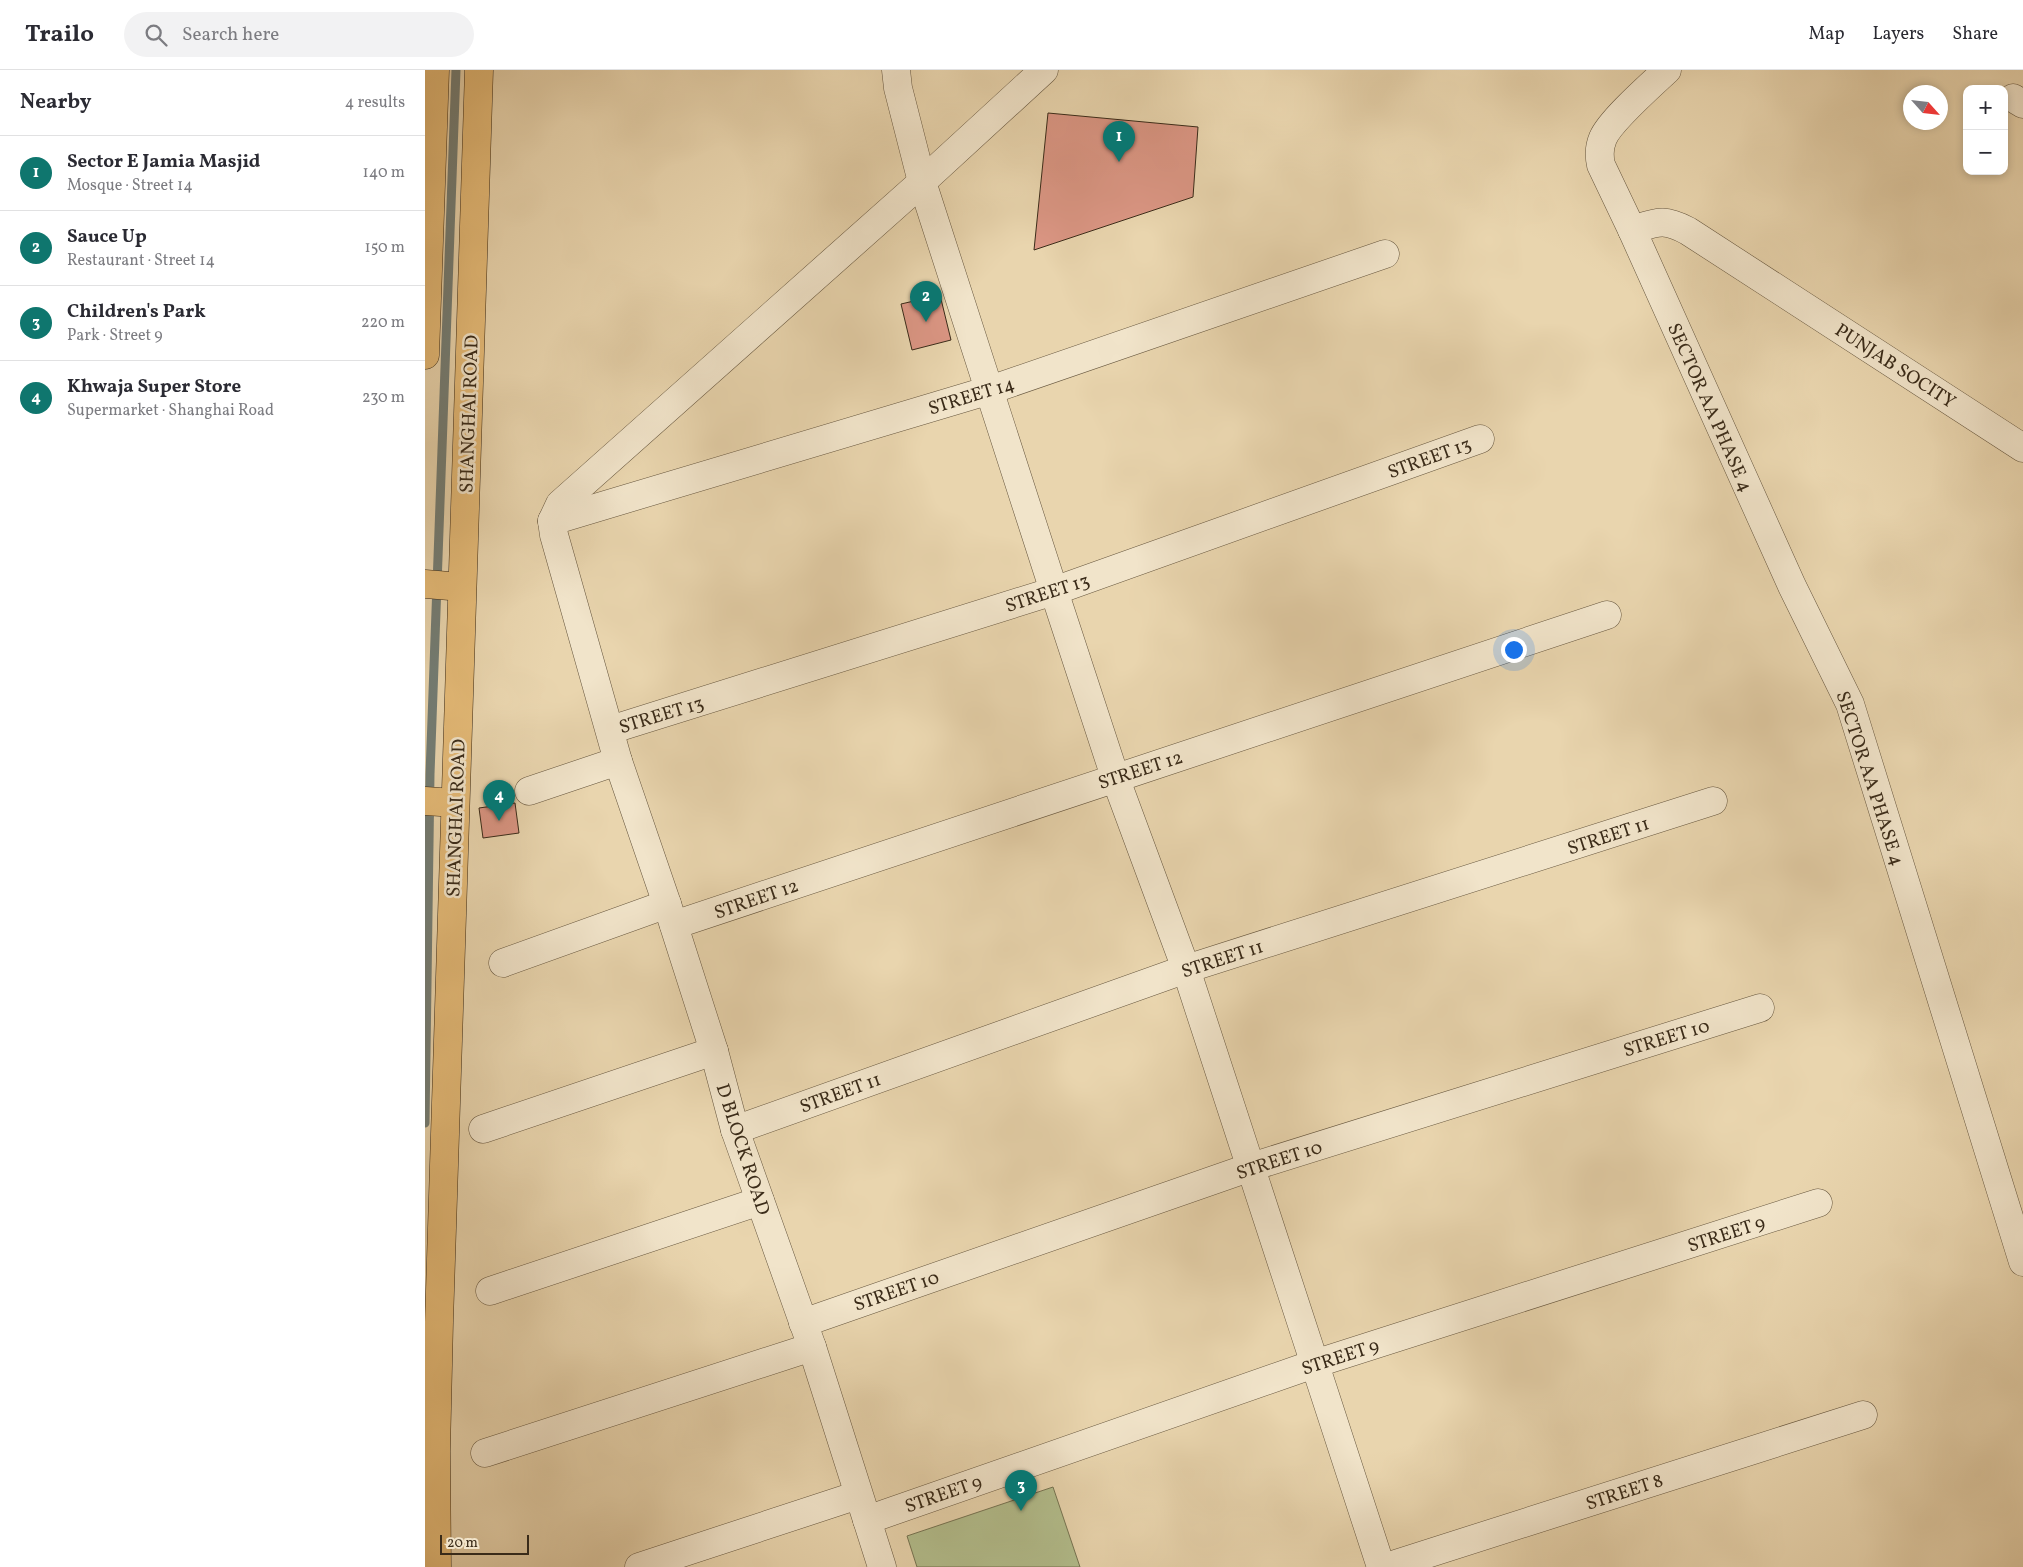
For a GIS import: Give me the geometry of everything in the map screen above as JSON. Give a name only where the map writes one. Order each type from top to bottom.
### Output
[{"type":"main road","points":[[425,355],[435,70]]},
{"type":"main road","name":"SHANGHAI ROAD","points":[[437,1567],[436,1451],[441,802],[457,587],[479,70]]},
{"type":"main road","points":[[426,584],[457,587]]},
{"type":"street","points":[[896,70],[898,88],[922,182],[1054,591],[1115,777],[1186,969],[1381,1567]]},
{"type":"street","points":[[552,521],[560,504],[922,182],[1044,70]]},
{"type":"street","name":"SECTOR AA PHASE 4","points":[[1667,70],[1612,124],[1603,138],[1598,154],[1601,165],[1792,586],[1850,704],[2023,1262]]},
{"type":"street","name":"PUNJAB SOCITY","points":[[1632,230],[1659,221],[1675,224],[1769,282],[2023,448]]},
{"type":"street","name":"STREET 14","points":[[552,521],[990,390],[1385,254]]},
{"type":"street","name":"STREET 13","points":[[610,730],[1054,591],[1480,440]]},
{"type":"street","name":"D BLOCK ROAD","points":[[552,521],[554,535],[618,761],[671,915],[714,1051],[735,1130],[808,1335],[882,1567]]},
{"type":"street","name":"STREET 12","points":[[503,963],[671,915],[1115,777],[1607,615]]},
{"type":"street","points":[[529,791],[618,761]]},
{"type":"street","name":"STREET 11","points":[[735,1130],[1186,969],[1713,801]]},
{"type":"street","name":"STREET 10","points":[[485,1453],[808,1335],[1251,1167],[1760,1008]]},
{"type":"street","points":[[483,1129],[714,1051]]},
{"type":"street","points":[[490,1291],[760,1201]]},
{"type":"street","name":"STREET 9","points":[[639,1567],[863,1508],[1818,1203]]},
{"type":"street","name":"STREET 8","points":[[1386,1567],[1863,1415]]},
{"type":"green space","points":[[1053,1487],[1080,1567],[917,1567],[907,1536]]},
{"type":"building","points":[[1048,113],[1198,127],[1193,197],[1034,250]]},
{"type":"building","points":[[940,295],[951,340],[912,350],[901,304]]},
{"type":"building","points":[[515,803],[519,833],[483,838],[479,808]]},
{"type":"waterway","points":[[425,1123],[430,774],[456,70]]},
{"type":"place","name":"Sector E Jamia Masjid","points":[[1119,162]]},
{"type":"place","name":"Sauce Up","points":[[926,322]]},
{"type":"place","name":"Khwaja Super Store","points":[[499,821]]},
{"type":"place","name":"Children's Park","points":[[1021,1511]]}]
